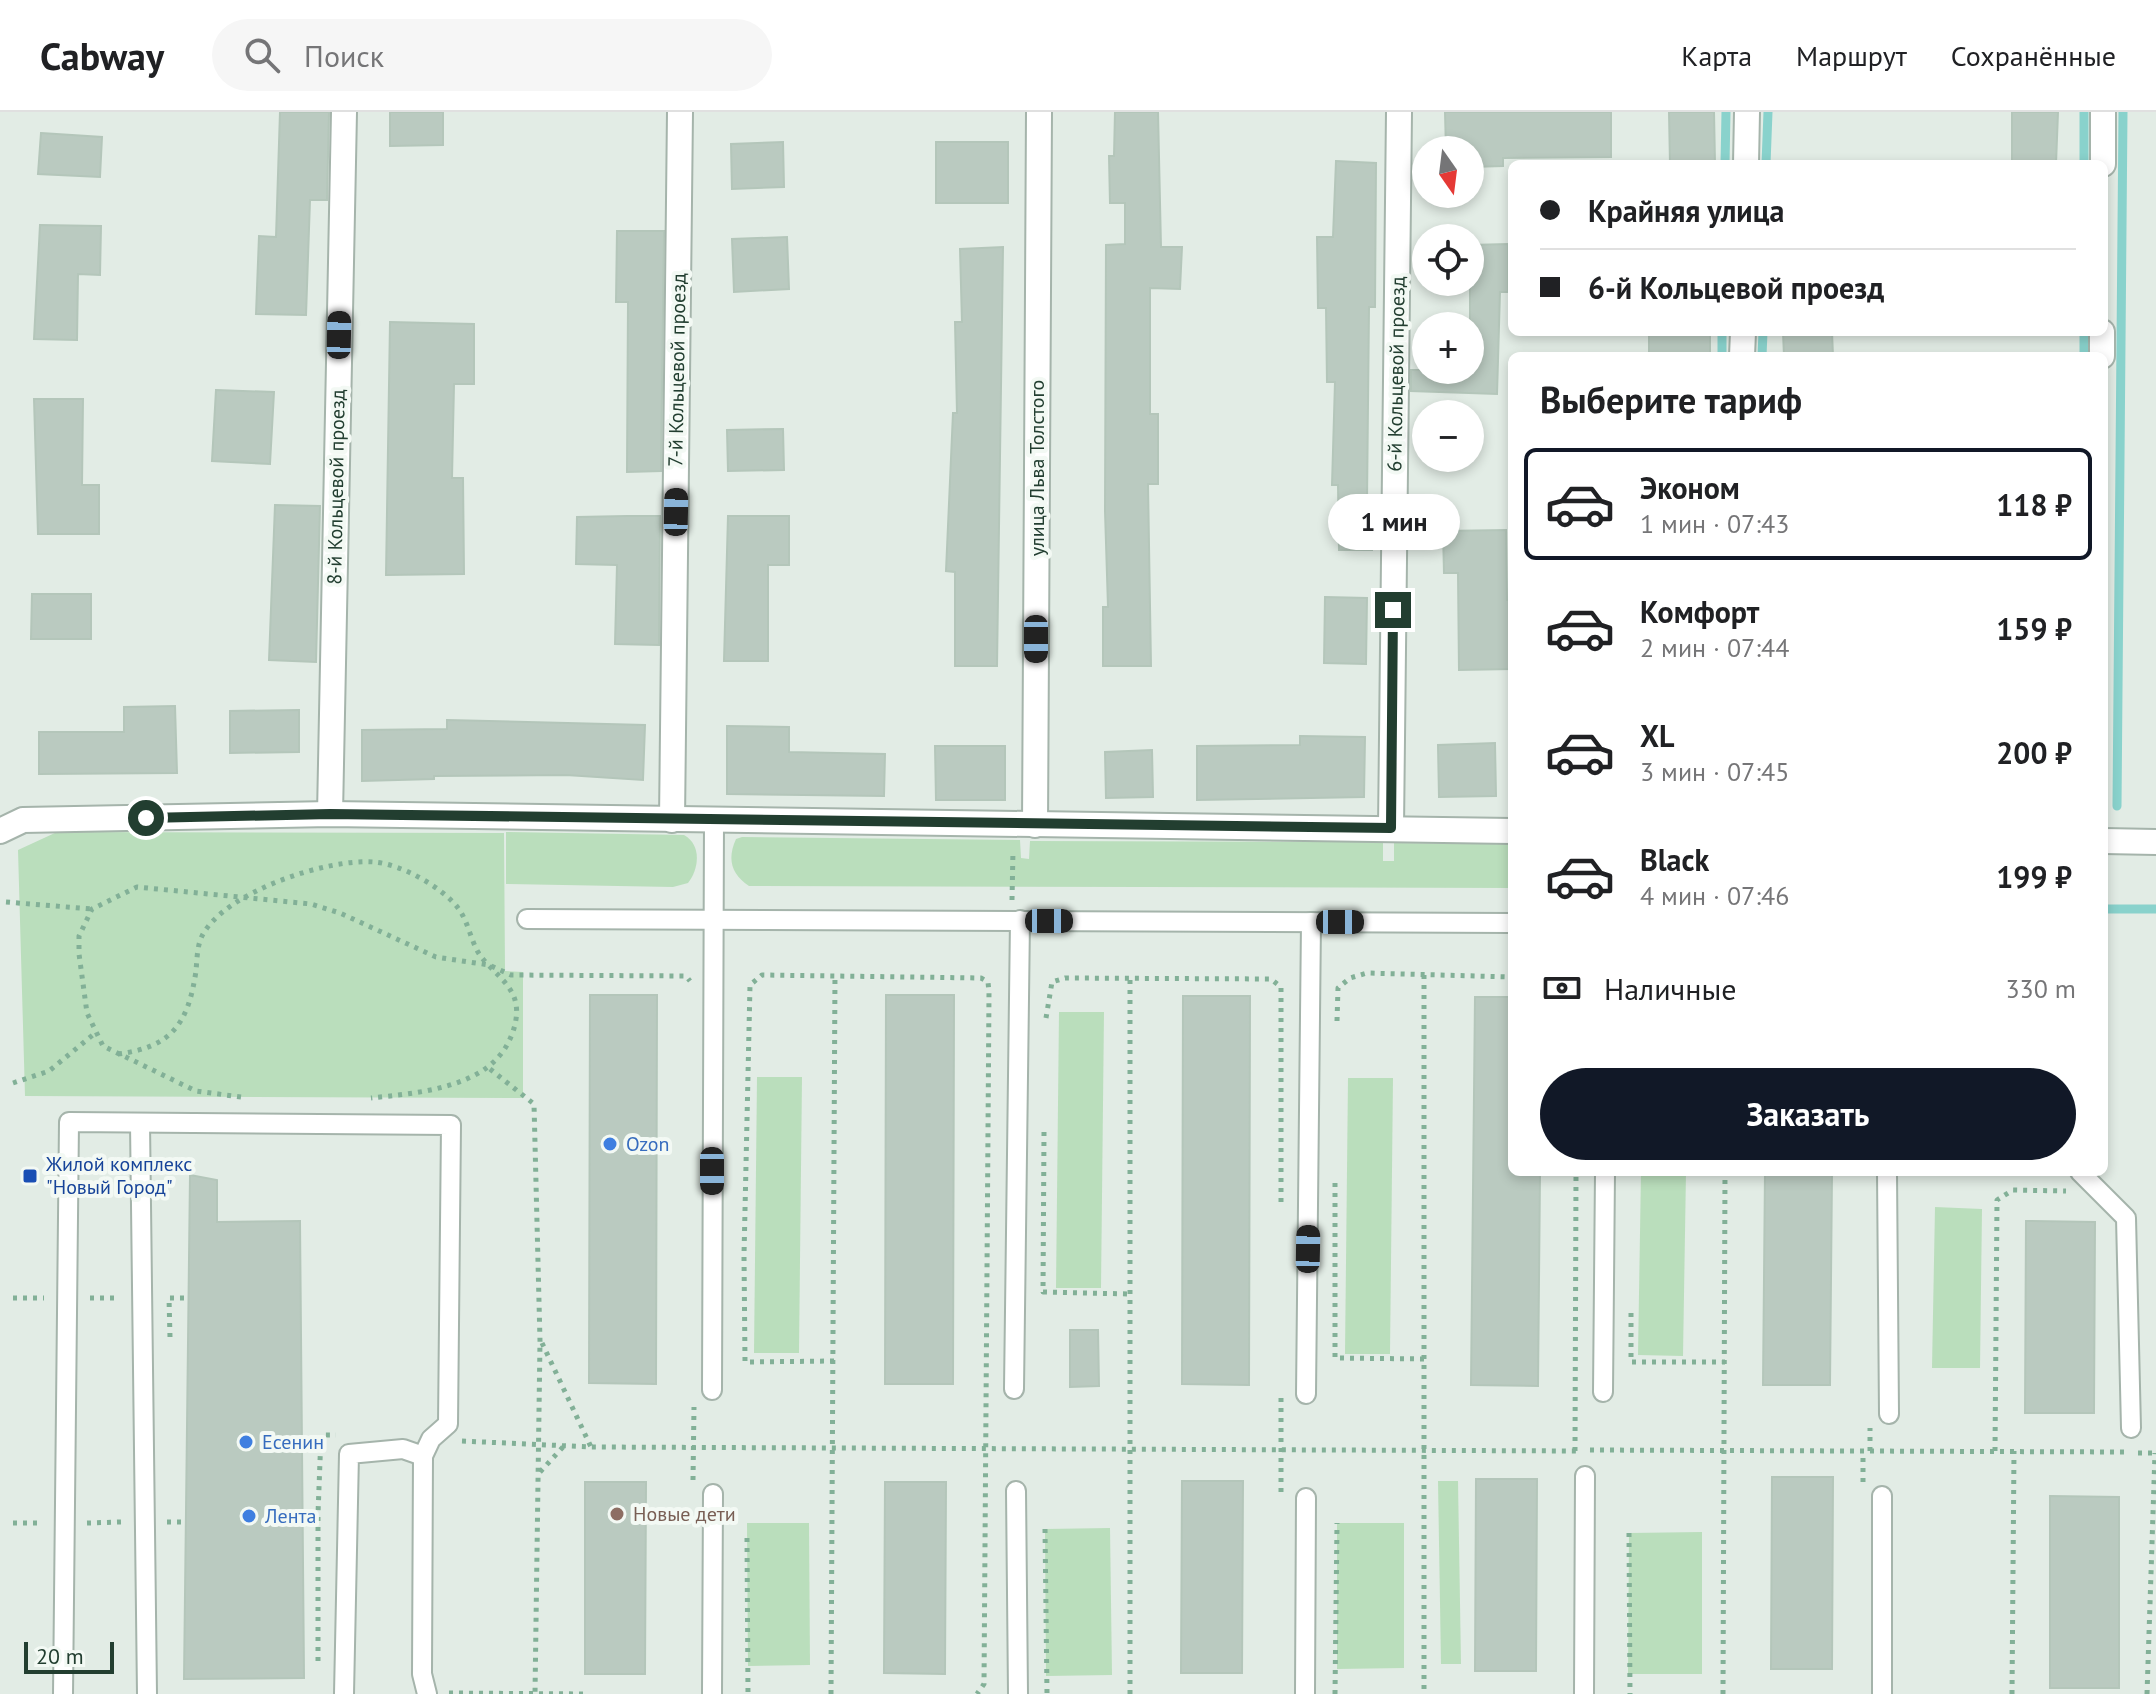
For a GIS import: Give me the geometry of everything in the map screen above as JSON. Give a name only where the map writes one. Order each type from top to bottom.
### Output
[{"type":"street","name":"8-й Кольцевой проезд","points":[[330,814],[344,112]]},
{"type":"street","name":"7-й Кольцевой проезд","points":[[672,820],[680,112]]},
{"type":"street","name":"улица Льва Толстого","points":[[1024,824],[1039,112]]},
{"type":"street","name":"6-й Кольцевой проезд","points":[[1391,828],[1399,112]]},
{"type":"street","points":[[1746,160],[1747,112]]},
{"type":"street","points":[[2103,112],[2103,160]]},
{"type":"street","points":[[0,831],[23,820],[330,814],[1508,831]]},
{"type":"street","points":[[2108,841],[2156,842]]},
{"type":"lane","points":[[712,1390],[714,820]]},
{"type":"lane","points":[[527,919],[1508,923]]},
{"type":"lane","points":[[1014,1389],[1016,921]]},
{"type":"lane","points":[[1306,1394],[1311,922]]},
{"type":"lane","points":[[63,1694],[69,1122],[451,1125],[448,1424],[431,1439],[423,1456],[422,1674],[427,1694]]},
{"type":"lane","points":[[140,1123],[147,1694]]},
{"type":"lane","points":[[1603,1392],[1605,1176]]},
{"type":"lane","points":[[1887,1176],[1889,1414]]},
{"type":"lane","points":[[2084,1176],[2126,1218],[2131,1428]]},
{"type":"lane","points":[[344,1694],[343,1610],[349,1454],[403,1449],[423,1456]]},
{"type":"lane","points":[[1584,1694],[1585,1476]]},
{"type":"lane","points":[[1016,1491],[1018,1694]]},
{"type":"lane","points":[[712,1694],[713,1494]]},
{"type":"lane","points":[[1882,1496],[1882,1694]]},
{"type":"lane","points":[[1305,1694],[1306,1498]]},
{"type":"path","points":[[1016,921],[1024,824]]},
{"type":"path","points":[[118,1054],[152,1048],[178,1027],[188,1008],[200,939],[229,909],[305,871],[344,863],[377,862],[411,874],[458,908],[479,953],[503,980],[515,1000],[516,1020],[507,1046],[490,1069],[452,1083],[358,1099]]},
{"type":"path","points":[[6,902],[92,909],[137,887],[251,896],[311,904],[340,913],[436,957],[489,965],[511,975],[686,976],[694,993]]},
{"type":"path","points":[[92,909],[79,936],[79,954],[87,1013],[94,1034],[103,1046],[196,1091],[254,1099]]},
{"type":"path","points":[[1336,1035],[1338,988],[1350,978],[1367,973],[1508,977]]},
{"type":"path","points":[[831,1694],[835,974]]},
{"type":"path","points":[[834,1361],[745,1362],[744,1255],[750,985],[762,975],[981,978],[988,982],[986,1448],[984,1684],[977,1694]]},
{"type":"path","points":[[1424,975],[1424,1694]]},
{"type":"path","points":[[1130,977],[1130,1694]]},
{"type":"path","points":[[1045,1032],[1052,982],[1130,977],[1271,979],[1281,987],[1281,1211]]},
{"type":"path","points":[[13,1083],[49,1071],[94,1034]]},
{"type":"path","points":[[490,1069],[534,1104],[540,1341],[535,1693]]},
{"type":"path","points":[[1044,1125],[1043,1292],[1130,1294]]},
{"type":"path","points":[[1335,1174],[1335,1358],[1426,1359]]},
{"type":"path","points":[[1575,1451],[1576,1176]]},
{"type":"path","points":[[1723,1694],[1725,1176]]},
{"type":"path","points":[[1995,1451],[1997,1200],[2013,1190],[2075,1192]]},
{"type":"path","points":[[170,1346],[169,1298],[188,1298]]},
{"type":"path","points":[[1631,1304],[1631,1362],[1725,1362]]},
{"type":"path","points":[[540,1341],[591,1447]]},
{"type":"path","points":[[1281,1386],[1281,1496]]},
{"type":"path","points":[[694,1400],[694,1447]]},
{"type":"path","points":[[318,1664],[321,1435],[353,1436]]},
{"type":"path","points":[[431,1439],[563,1447],[2155,1453],[2147,1694]]},
{"type":"path","points":[[539,1473],[563,1447]]},
{"type":"path","points":[[2012,1694],[2014,1451]]},
{"type":"path","points":[[171,1506],[171,1522]]},
{"type":"path","points":[[302,1513],[318,1514]]},
{"type":"path","points":[[13,1523],[186,1522]]},
{"type":"path","points":[[1335,1694],[1337,1523]]},
{"type":"path","points":[[1045,1529],[1047,1694]]},
{"type":"path","points":[[1629,1533],[1630,1694]]},
{"type":"path","points":[[747,1538],[748,1694]]},
{"type":"path","points":[[442,1694],[587,1694]]},
{"type":"green space","points":[[57,832],[504,833],[505,971],[523,972],[523,1098],[25,1096],[18,850]]},
{"type":"green space","points":[[506,832],[684,835],[696,851],[695,871],[688,883],[673,887],[506,884]]},
{"type":"green space","points":[[736,839],[1020,840],[1021,858],[1029,859],[1030,841],[1383,842],[1383,861],[1394,861],[1394,843],[1508,844],[1508,888],[749,886],[732,866]]},
{"type":"green space","points":[[1059,1012],[1104,1012],[1101,1288],[1056,1288]]},
{"type":"green space","points":[[757,1077],[802,1077],[799,1353],[754,1353]]},
{"type":"green space","points":[[1348,1078],[1393,1078],[1390,1354],[1345,1354]]},
{"type":"green space","points":[[1641,1176],[1686,1176],[1683,1356],[1638,1355]]},
{"type":"green space","points":[[1935,1207],[1982,1209],[1980,1368],[1932,1368]]},
{"type":"green space","points":[[1438,1481],[1458,1481],[1461,1664],[1441,1664]]},
{"type":"green space","points":[[747,1523],[809,1523],[810,1665],[748,1666]]},
{"type":"green space","points":[[1337,1523],[1404,1523],[1404,1668],[1337,1669]]},
{"type":"green space","points":[[1110,1528],[1112,1675],[1046,1676],[1045,1529]]},
{"type":"green space","points":[[1702,1532],[1702,1674],[1628,1674],[1629,1533]]},
{"type":"building","points":[[280,112],[329,112],[327,200],[310,200],[306,315],[256,314],[259,236],[276,237]]},
{"type":"building","points":[[390,112],[443,112],[443,145],[390,146]]},
{"type":"building","points":[[1115,112],[1158,112],[1161,247],[1182,247],[1180,289],[1150,288],[1150,414],[1158,414],[1158,484],[1148,484],[1151,666],[1103,666],[1103,607],[1108,607],[1105,511],[1106,245],[1125,244],[1125,203],[1110,203],[1109,156],[1114,156]]},
{"type":"building","points":[[1445,112],[1611,112],[1611,157],[1503,158],[1503,166],[1484,167],[1484,136],[1446,136]]},
{"type":"building","points":[[1669,112],[1714,112],[1715,160],[1670,160]]},
{"type":"building","points":[[2012,112],[2058,112],[2056,160],[2012,160]]},
{"type":"building","points":[[41,133],[102,137],[100,177],[38,174]]},
{"type":"building","points":[[783,142],[784,187],[732,189],[731,144]]},
{"type":"building","points":[[936,142],[1008,142],[1008,203],[936,203]]},
{"type":"building","points":[[1336,161],[1376,163],[1375,307],[1369,307],[1367,500],[1372,500],[1372,550],[1339,550],[1338,485],[1332,485],[1335,382],[1327,382],[1326,308],[1318,308],[1317,237],[1333,237]]},
{"type":"building","points":[[40,225],[101,226],[100,275],[78,274],[77,340],[34,339]]},
{"type":"building","points":[[617,231],[664,231],[661,471],[627,472],[628,302],[616,302]]},
{"type":"building","points":[[787,237],[789,289],[734,292],[732,239]]},
{"type":"building","points":[[1508,244],[1508,292],[1500,292],[1497,394],[1411,391],[1411,370],[1412,384],[1484,384],[1484,312],[1470,312],[1470,296],[1484,296],[1484,245]]},
{"type":"building","points":[[1003,247],[997,666],[955,666],[955,572],[946,571],[953,413],[957,413],[955,322],[962,322],[960,249]]},
{"type":"building","points":[[390,322],[474,324],[474,384],[454,384],[452,478],[463,478],[464,574],[386,575]]},
{"type":"building","points":[[1649,336],[1710,336],[1710,352],[1649,352]]},
{"type":"building","points":[[1783,336],[1832,336],[1833,352],[1784,352]]},
{"type":"building","points":[[216,390],[274,392],[270,464],[212,461]]},
{"type":"building","points":[[34,399],[83,399],[82,485],[99,485],[99,534],[38,534]]},
{"type":"building","points":[[783,429],[784,470],[728,471],[727,430]]},
{"type":"building","points":[[275,505],[320,506],[316,662],[269,660]]},
{"type":"building","points":[[660,516],[659,645],[615,644],[617,565],[576,564],[577,517]]},
{"type":"building","points":[[728,516],[789,516],[789,565],[768,565],[768,661],[724,661]]},
{"type":"building","points":[[1506,530],[1508,669],[1459,670],[1458,573],[1444,573],[1443,531]]},
{"type":"building","points":[[32,594],[91,594],[91,639],[31,639]]},
{"type":"building","points":[[1325,597],[1367,598],[1366,664],[1324,663]]},
{"type":"building","points":[[175,706],[177,773],[39,774],[39,732],[124,732],[124,707]]},
{"type":"building","points":[[299,710],[299,752],[230,753],[230,711]]},
{"type":"building","points":[[447,720],[645,725],[643,780],[566,775],[434,776],[434,779],[362,781],[362,730],[447,729]]},
{"type":"building","points":[[727,726],[789,727],[789,752],[885,754],[884,796],[727,794]]},
{"type":"building","points":[[1300,736],[1365,737],[1364,797],[1197,800],[1197,746],[1300,745]]},
{"type":"building","points":[[1495,743],[1496,796],[1439,797],[1438,745]]},
{"type":"building","points":[[935,746],[1005,746],[1005,800],[936,800]]},
{"type":"building","points":[[1152,750],[1153,797],[1106,798],[1105,752]]},
{"type":"building","points":[[590,995],[657,995],[656,1384],[589,1383]]},
{"type":"building","points":[[886,995],[954,995],[953,1384],[885,1384]]},
{"type":"building","points":[[1183,996],[1250,996],[1249,1385],[1182,1384]]},
{"type":"building","points":[[1475,997],[1508,997],[1508,1176],[1540,1176],[1538,1386],[1471,1385]]},
{"type":"building","points":[[190,1175],[217,1180],[217,1222],[300,1221],[304,1678],[184,1679]]},
{"type":"building","points":[[1765,1176],[1832,1176],[1830,1385],[1763,1385]]},
{"type":"building","points":[[2026,1221],[2095,1222],[2094,1413],[2025,1413]]},
{"type":"building","points":[[1070,1330],[1098,1330],[1099,1386],[1070,1387]]},
{"type":"building","points":[[1772,1477],[1833,1477],[1832,1669],[1771,1669]]},
{"type":"building","points":[[1476,1479],[1537,1479],[1536,1671],[1475,1671]]},
{"type":"building","points":[[1182,1481],[1243,1481],[1242,1673],[1181,1673]]},
{"type":"building","points":[[585,1482],[646,1482],[645,1674],[585,1674]]},
{"type":"building","points":[[885,1482],[946,1482],[945,1674],[884,1673]]},
{"type":"building","points":[[2050,1496],[2119,1497],[2119,1688],[2050,1688]]},
{"type":"waterway","points":[[1725,160],[1726,112]]},
{"type":"waterway","points":[[1766,160],[1768,112]]},
{"type":"waterway","points":[[2084,112],[2084,160]]},
{"type":"waterway","points":[[2117,806],[2123,112]]},
{"type":"waterway","points":[[1722,336],[1722,352]]},
{"type":"waterway","points":[[1762,352],[1763,336]]},
{"type":"waterway","points":[[2084,336],[2084,352]]},
{"type":"waterway","points":[[2108,909],[2156,909]]},
{"type":"place","name":"Ozon","points":[[610,1144]]},
{"type":"place","name":"Жилой комплекс \"Новый Город\"","points":[[30,1176]]},
{"type":"place","name":"Есенин","points":[[246,1442]]},
{"type":"place","name":"Новые дети","points":[[617,1514]]},
{"type":"place","name":"Лента","points":[[249,1516]]},
{"type":"route","points":[[146,818],[330,814],[1391,828],[1393,610]]}]
